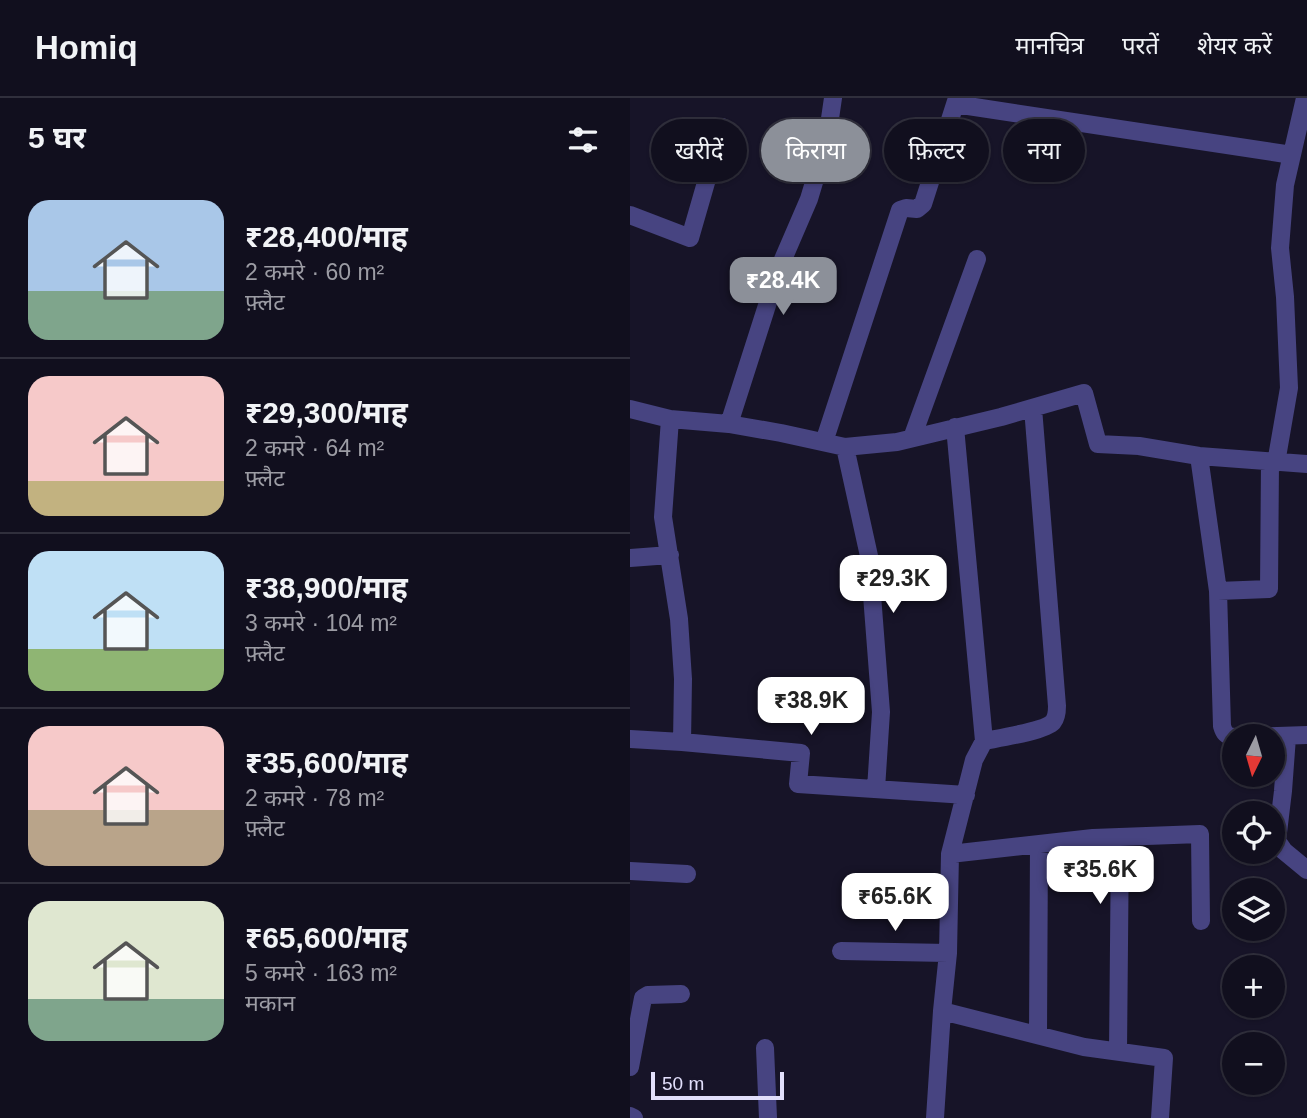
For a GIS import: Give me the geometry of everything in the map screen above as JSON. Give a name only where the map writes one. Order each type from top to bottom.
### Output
[{"type":"street","points":[[729,424],[778,271],[809,199],[827,139],[833,98]]},
{"type":"street","points":[[1218,591],[1269,589],[1273,462],[1289,388],[1286,297],[1280,248],[1285,185],[1305,98]]},
{"type":"street","points":[[824,442],[900,210],[917,209],[923,204],[956,101],[1292,155]]},
{"type":"street","points":[[630,215],[690,238],[706,182]]},
{"type":"street","points":[[912,438],[977,259]]},
{"type":"street","points":[[630,409],[670,419],[729,424],[845,447],[897,442],[1084,393],[1098,443],[1139,446],[1199,456],[1307,464]]},
{"type":"street","points":[[984,741],[1038,730],[1052,723],[1057,716],[1033,408]]},
{"type":"street","points":[[670,419],[663,517],[679,619],[683,679],[682,741]]},
{"type":"street","points":[[935,1118],[948,953],[950,854],[974,760],[984,741],[956,428]]},
{"type":"street","points":[[845,447],[869,556],[881,712],[876,789]]},
{"type":"street","points":[[1199,456],[1218,591],[1222,726]]},
{"type":"street","points":[[630,558],[670,555]]},
{"type":"street","points":[[1307,736],[1287,737],[1277,841],[1284,851],[1307,870]]},
{"type":"street","points":[[630,739],[682,741],[801,753],[798,783],[966,795]]},
{"type":"street","points":[[950,854],[1093,838],[1200,834],[1201,921]]},
{"type":"street","points":[[1118,1052],[1120,837]]},
{"type":"street","points":[[1038,1035],[1039,844]]},
{"type":"street","points":[[630,871],[687,874]]},
{"type":"street","points":[[841,951],[948,953]]},
{"type":"street","points":[[630,1067],[643,998],[648,995],[681,994]]},
{"type":"street","points":[[942,1011],[1084,1047],[1164,1058],[1160,1118]]},
{"type":"street","points":[[765,1048],[768,1118]]}]
